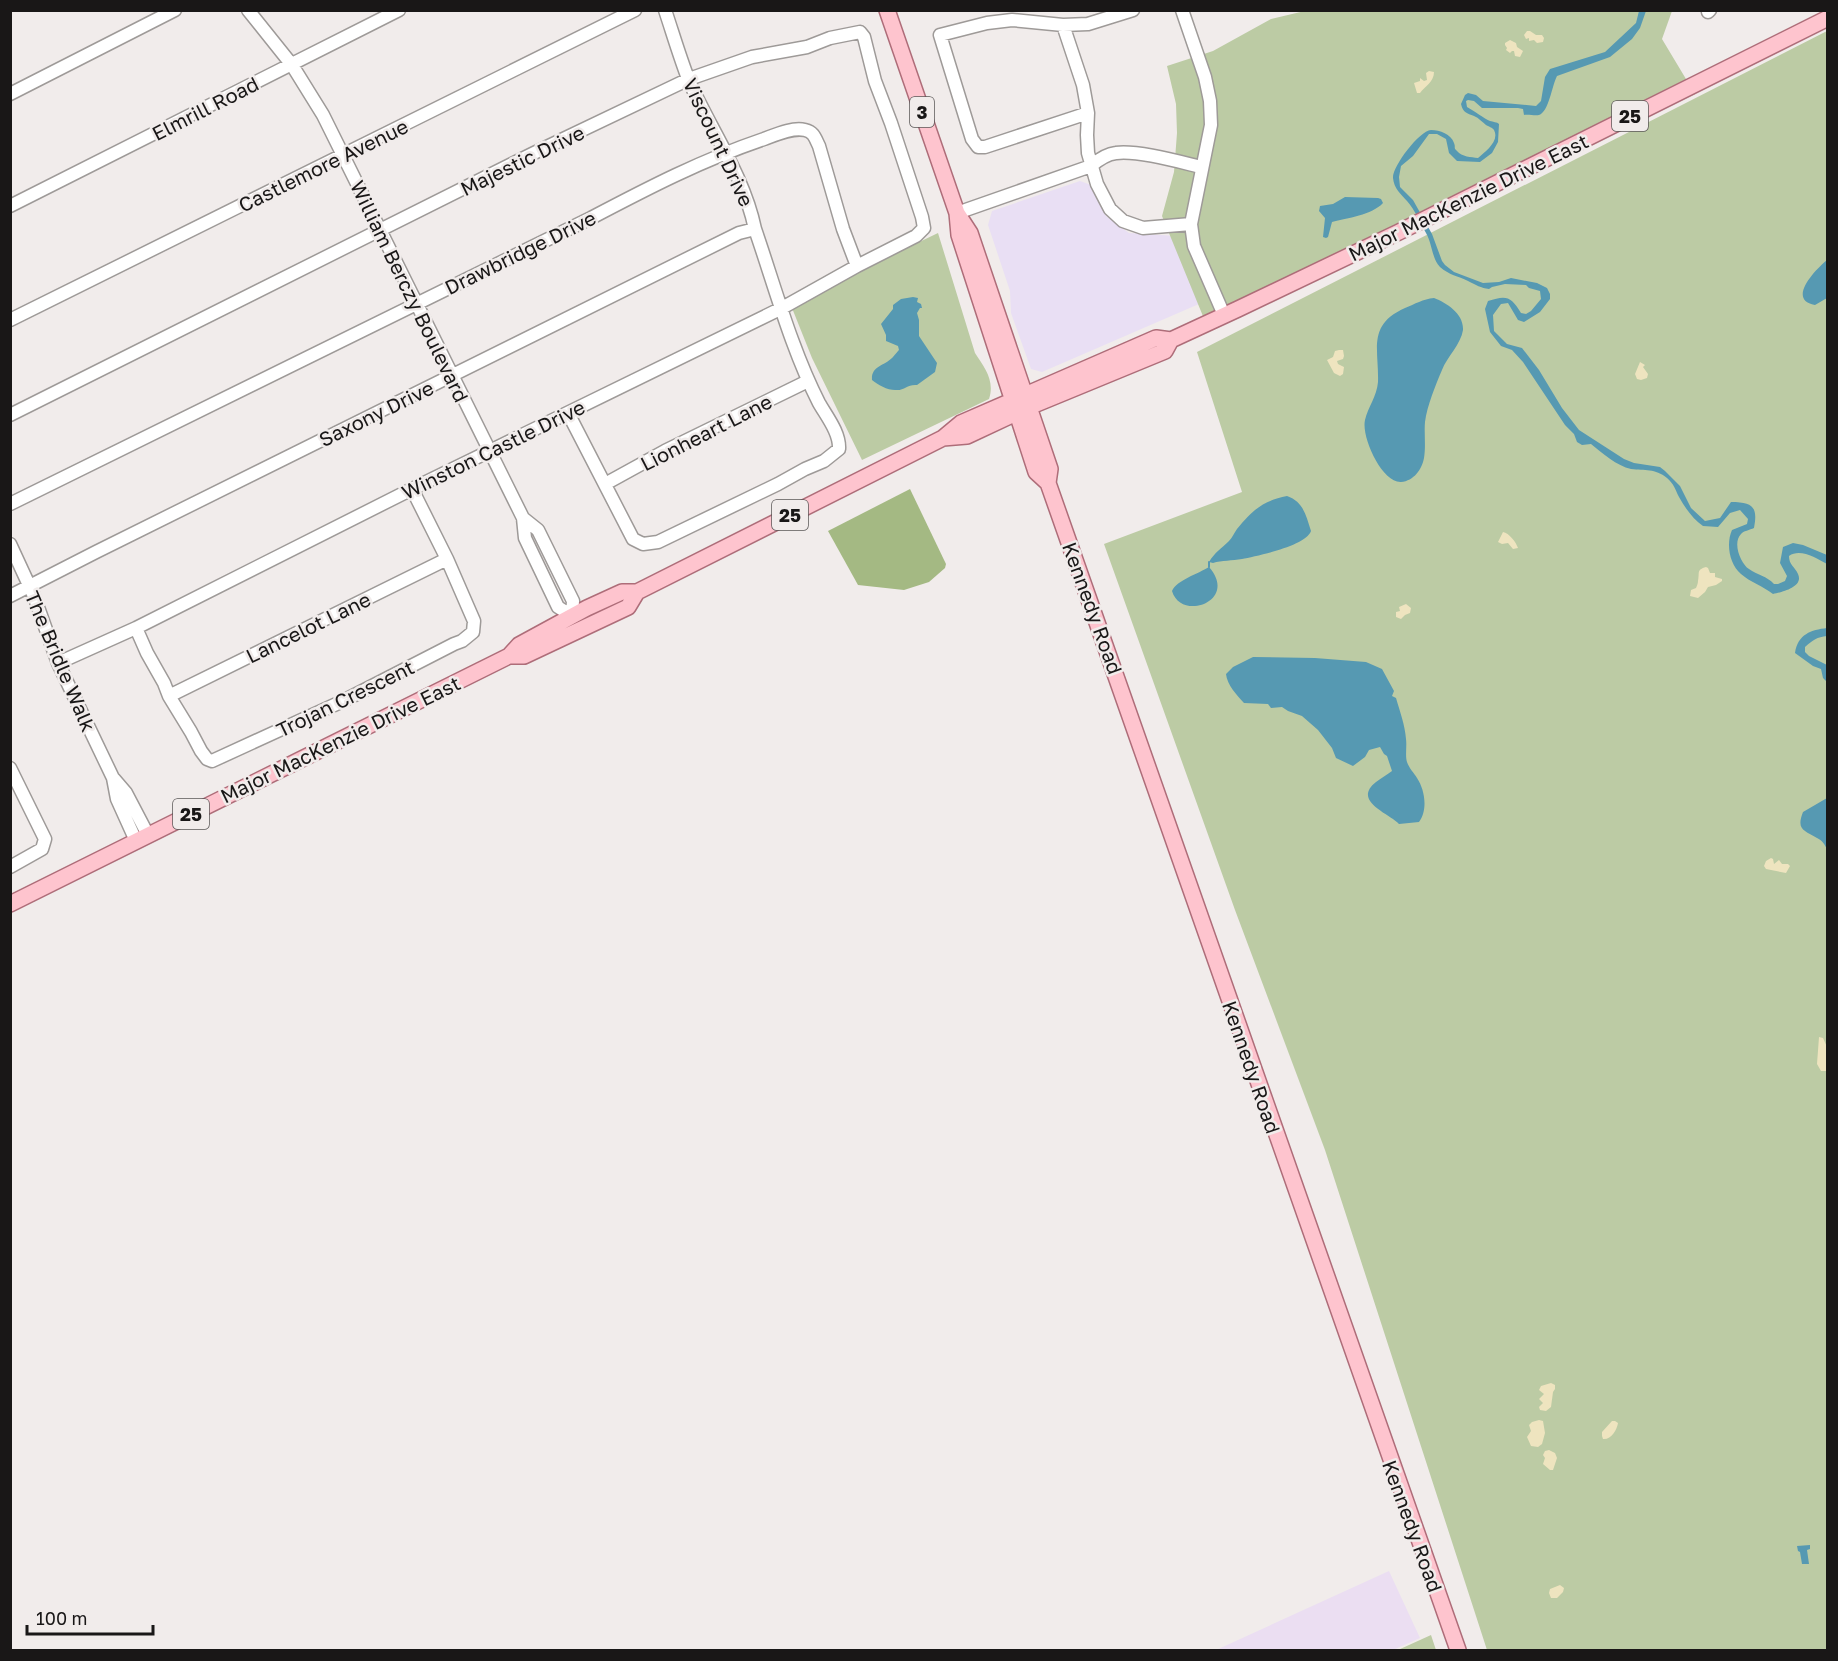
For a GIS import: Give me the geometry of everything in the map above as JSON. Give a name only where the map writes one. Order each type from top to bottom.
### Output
[{"type":"main road","name":"Kennedy Road","points":[[887,10],[957,213],[959,235],[1021,403],[1036,472],[1048,483],[1108,650],[1356,1366],[1458,1650]]},
{"type":"main road","name":"Major MacKenzie Drive East","points":[[10,904],[509,656],[519,645],[572,616],[622,592],[636,592],[943,438],[967,436],[1021,403],[1165,351],[1171,340],[1399,232],[1827,18]]},
{"type":"main road","name":"Major MacKenzie Drive East","points":[[509,656],[524,656],[628,607],[636,592]]},
{"type":"street","points":[[10,94],[176,10]]},
{"type":"street","name":"William Berczy Boulevard","points":[[248,10],[292,65],[313,96],[523,518],[538,530],[543,540],[573,601],[572,616]]},
{"type":"street","name":"Elmrill Road","points":[[10,206],[399,10]]},
{"type":"street","name":"Castlemore Avenue","points":[[10,320],[635,10]]},
{"type":"street","name":"Viscount Drive","points":[[605,484],[633,539],[643,544],[658,542],[824,461],[836,453],[840,443],[808,381],[790,336],[755,228],[752,211],[740,181],[689,79],[664,10]]},
{"type":"street","points":[[1088,113],[985,147],[978,147],[972,139],[940,35],[993,22],[1012,20],[1064,25],[1088,24],[1133,10]]},
{"type":"street","points":[[1182,10],[1205,77],[1210,101],[1211,125],[1191,224],[1194,246],[1224,315]]},
{"type":"street","points":[[1064,25],[1083,85],[1088,113],[1087,144],[1091,166],[1110,209],[1123,221],[1143,228],[1191,224]]},
{"type":"street","name":"Majestic Drive","points":[[10,415],[534,153],[689,79],[752,57],[807,47],[830,38],[860,32],[864,37],[875,81],[909,175],[924,228]]},
{"type":"street","name":"Drawbridge Drive","points":[[10,504],[678,173],[724,152],[783,133],[799,129],[814,134],[843,229],[857,266]]},
{"type":"street","points":[[957,213],[1091,166],[1114,153],[1128,152],[1201,167]]},
{"type":"street","name":"Saxony Drive","points":[[10,596],[739,233],[755,228]]},
{"type":"street","name":"Winston Castle Drive","points":[[58,663],[136,628],[412,489],[782,308],[916,236],[924,228]]},
{"type":"street","name":"Lionheart Lane","points":[[605,484],[808,381]]},
{"type":"street","points":[[568,412],[605,484]]},
{"type":"street","name":"Trojan Crescent","points":[[136,628],[169,696],[201,752],[212,761],[343,701],[400,670],[470,637],[473,632],[474,621],[447,559],[412,489]]},
{"type":"street","name":"The Bridle Walk","points":[[10,544],[30,586],[58,663],[113,778],[117,798],[142,838]]},
{"type":"street","name":"Lancelot Lane","points":[[169,696],[447,559]]},
{"type":"street","points":[[10,768],[45,839],[42,849],[10,867]]},
{"type":"shaded area","points":[[1080,181],[1091,185],[1106,216],[1129,233],[1176,236],[1199,304],[1042,372],[1031,369],[1011,313],[1010,291],[988,225],[992,211]]},
{"type":"shaded area","points":[[1389,1571],[1420,1638],[1393,1650],[1216,1650]]},
{"type":"green space","points":[[1309,10],[1672,11],[1662,39],[1695,94],[1207,326],[1162,216],[1174,172],[1177,133],[1176,104],[1167,66],[1213,51],[1271,19]]},
{"type":"green space","points":[[1827,31],[1827,1650],[1487,1650],[1325,1150],[1235,910],[1104,544],[1242,492],[1197,352]]},
{"type":"green space","points":[[938,233],[975,353],[990,380],[989,399],[862,460],[812,358],[792,308],[859,271]]},
{"type":"green space","points":[[910,489],[946,564],[945,568],[929,582],[904,590],[858,585],[828,531]]},
{"type":"green space","points":[[1431,1635],[1436,1650],[1398,1650]]},
{"type":"sand","points":[[1527,31],[1542,35],[1543,42],[1537,43],[1534,40],[1529,41],[1529,38],[1526,39],[1524,35]]},
{"type":"sand","points":[[1510,40],[1523,51],[1520,57],[1515,56],[1514,51],[1510,53],[1506,50],[1505,43]]},
{"type":"sand","points":[[1434,72],[1433,79],[1420,93],[1417,93],[1414,83],[1420,81],[1420,78],[1427,80],[1426,73]]},
{"type":"sand","points":[[1339,350],[1343,350],[1344,356],[1343,359],[1337,361],[1344,367],[1343,374],[1340,376],[1334,373],[1327,360]]},
{"type":"sand","points":[[1640,362],[1645,365],[1643,367],[1648,374],[1647,378],[1641,380],[1637,379],[1635,374]]},
{"type":"sand","points":[[1503,532],[1512,538],[1518,548],[1513,549],[1508,543],[1498,542]]},
{"type":"sand","points":[[1706,567],[1710,573],[1715,573],[1715,577],[1722,581],[1708,587],[1698,598],[1690,596],[1691,590],[1697,586],[1700,570]]},
{"type":"sand","points":[[1406,604],[1411,608],[1410,613],[1401,619],[1396,617],[1396,612],[1400,611],[1399,607]]},
{"type":"sand","points":[[1771,858],[1774,864],[1779,860],[1782,864],[1790,866],[1786,873],[1766,869],[1764,866],[1766,861]]},
{"type":"sand","points":[[1819,1037],[1823,1038],[1827,1047],[1827,1071],[1821,1071],[1817,1064]]},
{"type":"sand","points":[[1551,1383],[1555,1385],[1555,1389],[1551,1407],[1546,1411],[1540,1410],[1539,1407],[1543,1403],[1539,1399],[1544,1394],[1539,1390],[1541,1386]]},
{"type":"sand","points":[[1539,1420],[1543,1421],[1545,1433],[1542,1444],[1538,1447],[1531,1446],[1527,1437],[1531,1431],[1529,1425]]},
{"type":"sand","points":[[1612,1421],[1618,1423],[1616,1429],[1611,1436],[1603,1439],[1602,1432]]},
{"type":"sand","points":[[1549,1450],[1555,1453],[1557,1458],[1553,1470],[1543,1464],[1545,1458],[1543,1455]]},
{"type":"sand","points":[[1560,1585],[1564,1588],[1563,1592],[1557,1598],[1551,1598],[1550,1589]]},
{"type":"water","points":[[1639,11],[1646,11],[1640,28],[1632,39],[1610,57],[1557,76],[1548,104],[1539,115],[1524,115],[1523,109],[1518,108],[1482,108],[1474,101],[1466,101],[1467,107],[1499,124],[1498,142],[1492,153],[1480,162],[1457,161],[1449,153],[1446,139],[1437,134],[1429,134],[1413,156],[1401,166],[1400,187],[1413,200],[1432,234],[1442,261],[1454,272],[1483,283],[1499,282],[1511,278],[1537,283],[1547,288],[1550,299],[1540,312],[1524,322],[1518,320],[1508,303],[1501,304],[1493,315],[1494,331],[1507,344],[1522,348],[1579,430],[1624,459],[1660,467],[1680,486],[1691,508],[1705,521],[1720,518],[1731,502],[1744,503],[1752,507],[1755,515],[1754,528],[1741,534],[1737,548],[1746,566],[1774,584],[1785,581],[1787,576],[1780,563],[1783,547],[1793,543],[1827,555],[1827,564],[1803,553],[1789,556],[1798,574],[1798,582],[1791,588],[1773,594],[1741,574],[1731,559],[1729,541],[1732,530],[1747,524],[1748,519],[1740,510],[1730,513],[1718,527],[1703,526],[1690,513],[1673,485],[1663,475],[1654,471],[1631,469],[1620,465],[1591,444],[1582,445],[1577,442],[1574,434],[1565,425],[1523,362],[1512,350],[1501,346],[1490,332],[1485,309],[1488,301],[1508,298],[1521,313],[1526,314],[1541,299],[1540,291],[1526,285],[1505,284],[1486,289],[1443,270],[1435,260],[1428,237],[1415,212],[1398,191],[1393,178],[1407,150],[1420,136],[1431,130],[1448,135],[1453,140],[1456,150],[1461,154],[1478,158],[1491,146],[1495,134],[1492,128],[1464,111],[1461,104],[1465,95],[1468,93],[1476,95],[1483,101],[1536,106],[1541,101],[1545,77],[1550,69],[1605,52],[1636,23]]},
{"type":"water","points":[[1345,197],[1378,198],[1383,203],[1366,213],[1332,222],[1328,237],[1323,237],[1325,218],[1319,211],[1320,206],[1333,204]]},
{"type":"water","points":[[1827,260],[1827,298],[1815,305],[1807,302],[1803,297],[1803,291],[1816,270]]},
{"type":"water","points":[[918,298],[917,302],[921,304],[922,308],[917,313],[919,336],[937,363],[935,372],[917,385],[891,390],[872,380],[876,369],[889,361],[899,350],[898,346],[886,341],[881,324],[893,309],[893,305],[901,299]]},
{"type":"water","points":[[1434,298],[1458,314],[1463,330],[1460,340],[1442,370],[1430,402],[1425,422],[1423,462],[1417,474],[1401,482],[1387,475],[1380,467],[1366,437],[1366,415],[1378,382],[1378,339],[1385,322],[1393,315],[1426,299]]},
{"type":"water","points":[[1287,496],[1304,510],[1311,531],[1307,536],[1291,546],[1269,553],[1238,560],[1209,562],[1253,512],[1264,504]]},
{"type":"water","points":[[1209,567],[1216,579],[1217,589],[1213,598],[1196,606],[1186,605],[1177,600],[1172,591],[1175,587],[1183,580]]},
{"type":"water","points":[[1827,628],[1827,636],[1810,642],[1805,647],[1805,652],[1827,665],[1827,682],[1823,678],[1821,669],[1795,653],[1802,637],[1816,630]]},
{"type":"water","points":[[1253,657],[1366,662],[1382,669],[1394,691],[1392,696],[1396,698],[1402,718],[1407,762],[1424,794],[1424,812],[1419,822],[1399,824],[1370,801],[1368,795],[1370,789],[1392,771],[1387,756],[1380,747],[1369,750],[1365,757],[1353,766],[1336,758],[1332,748],[1318,730],[1302,716],[1282,707],[1271,708],[1268,704],[1244,703],[1230,686],[1226,674],[1233,667]]},
{"type":"water","points":[[1827,798],[1827,849],[1820,840],[1802,829],[1800,823],[1803,812]]},
{"type":"water","points":[[1810,1545],[1810,1549],[1807,1550],[1809,1564],[1802,1564],[1797,1546]]},
{"type":"waterway","points":[[1209,562],[1209,567]]}]
